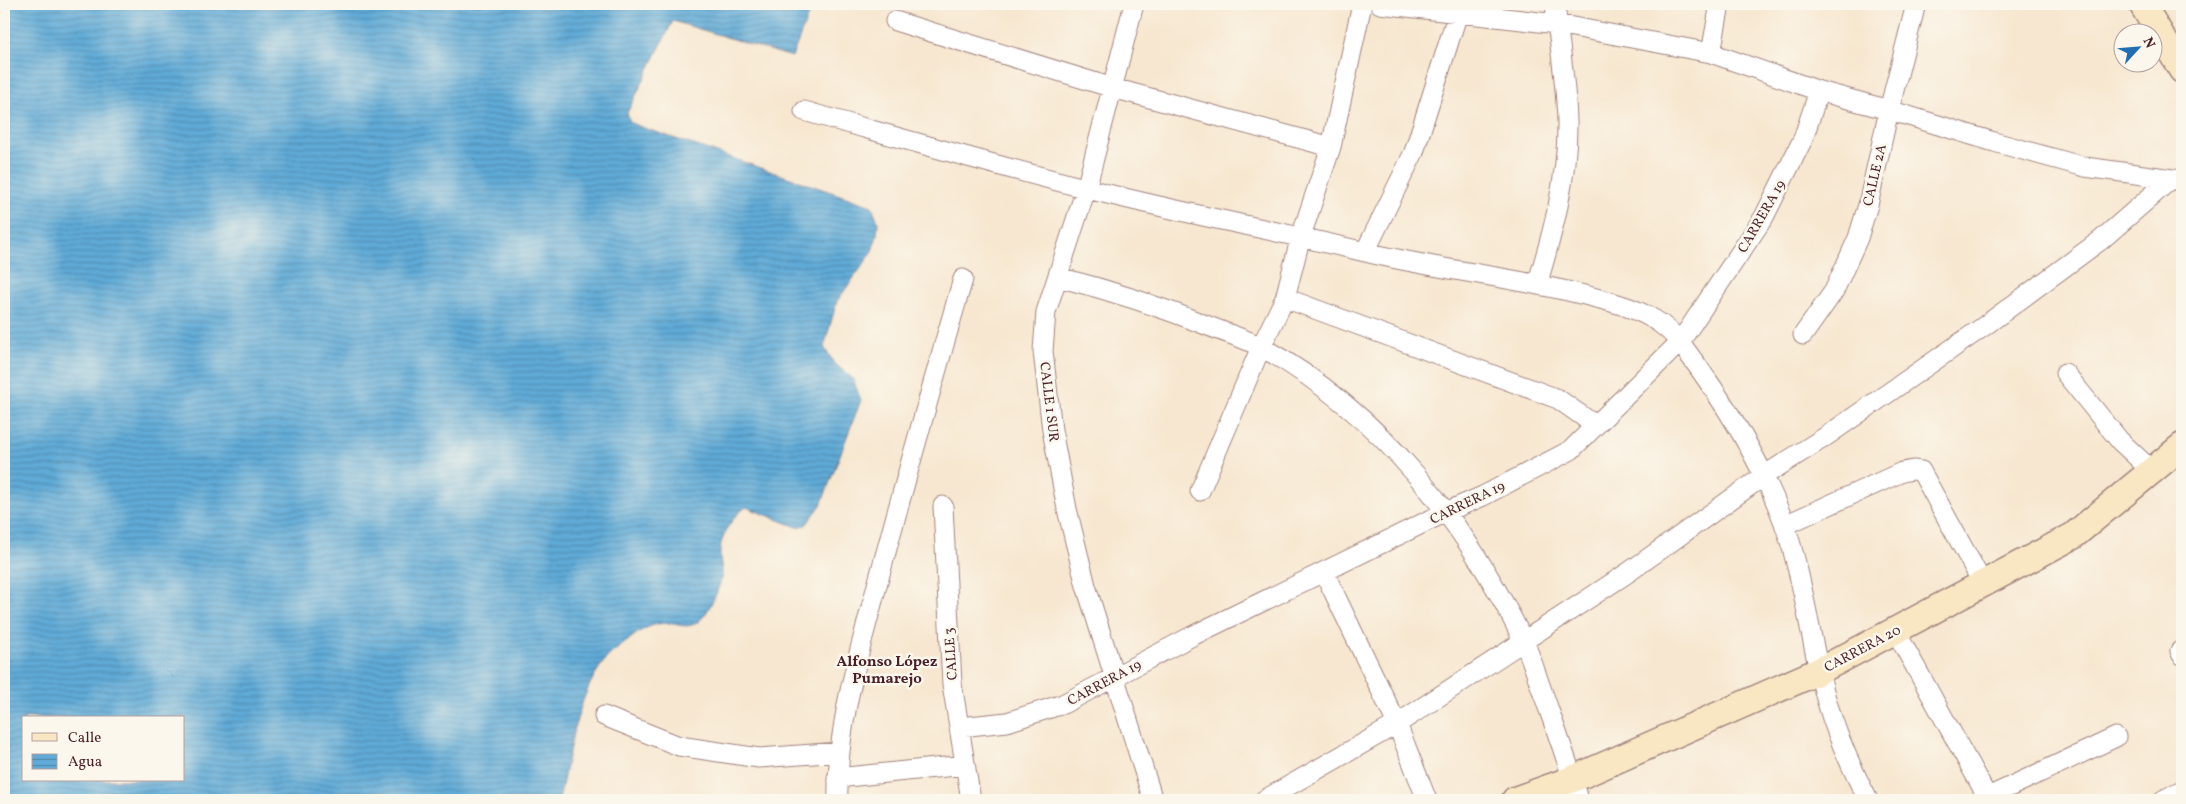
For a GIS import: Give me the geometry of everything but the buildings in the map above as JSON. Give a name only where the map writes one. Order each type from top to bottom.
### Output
[{"type":"street","name":"CALLE 1 SUR","points":[[1134,4],[1086,189],[1046,312],[1043,351],[1052,430],[1067,509],[1086,586],[1153,800]]},
{"type":"street","points":[[1200,491],[1261,347],[1285,298],[1301,236],[1331,147],[1362,4]]},
{"type":"street","points":[[1380,4],[1557,24],[1711,53],[1819,91],[1994,142],[2086,167],[2177,180]]},
{"type":"street","points":[[1537,285],[1554,226],[1564,171],[1567,121],[1555,4]]},
{"type":"street","points":[[1711,53],[1720,4]]},
{"type":"street","name":"CALLE 2A","points":[[1803,335],[1834,291],[1858,238],[1868,205],[1889,110],[1916,4]]},
{"type":"street","points":[[2142,4],[2180,56]]},
{"type":"street","points":[[1365,252],[1414,152],[1458,13]]},
{"type":"street","points":[[895,21],[1112,88],[1331,147]]},
{"type":"street","name":"CARRERA 19","points":[[960,726],[1007,722],[1063,704],[1114,676],[1446,512],[1483,496],[1571,450],[1680,342],[1764,216],[1803,139],[1819,91]]},
{"type":"street","points":[[804,111],[1086,189],[1301,236],[1365,252],[1537,285],[1619,304],[1656,319],[1680,342],[1730,417],[1765,475],[1785,525],[1802,583],[1827,704],[1847,758],[1868,800]]},
{"type":"street","points":[[1264,800],[1397,724],[1626,574],[1765,475],[1825,437],[1983,327],[2101,240],[2177,180]]},
{"type":"street","points":[[1058,277],[1118,292],[1261,347],[1326,388],[1371,426],[1411,467],[1446,512],[1486,574],[1524,642],[1576,790]]},
{"type":"street","points":[[838,800],[837,778],[846,710],[866,627],[938,360],[963,278]]},
{"type":"street","points":[[1285,298],[1558,399],[1595,425]]},
{"type":"street","points":[[2065,373],[2120,441],[2153,472]]},
{"type":"street","name":"CARRERA 20","points":[[1515,800],[1576,790],[1819,671],[1983,584],[2073,536],[2153,472],[2182,446]]},
{"type":"street","points":[[1785,525],[1902,472],[1921,471],[1983,584]]},
{"type":"street","name":"CALLE 3","points":[[942,506],[952,684],[971,800]]},
{"type":"street","points":[[1324,572],[1397,724],[1427,800]]},
{"type":"street","points":[[1895,630],[1989,799],[2116,737]]},
{"type":"street","points":[[604,716],[679,746],[750,757],[840,752]]},
{"type":"street","points":[[837,778],[964,765]]},
{"type":"street","points":[[2163,800],[2182,790]]},
{"type":"water","points":[[4,4],[812,5],[792,57],[673,21],[627,113],[630,122],[641,127],[872,206],[878,222],[877,236],[871,254],[837,301],[824,347],[834,363],[853,379],[861,400],[821,505],[806,525],[797,527],[746,507],[731,522],[724,535],[720,549],[722,574],[720,584],[706,613],[700,620],[688,626],[664,623],[648,627],[640,631],[605,660],[595,675],[580,709],[559,800],[4,800]]},
{"type":"district","name":"Alfonso López Pumarejo","points":[[887,670]]}]
